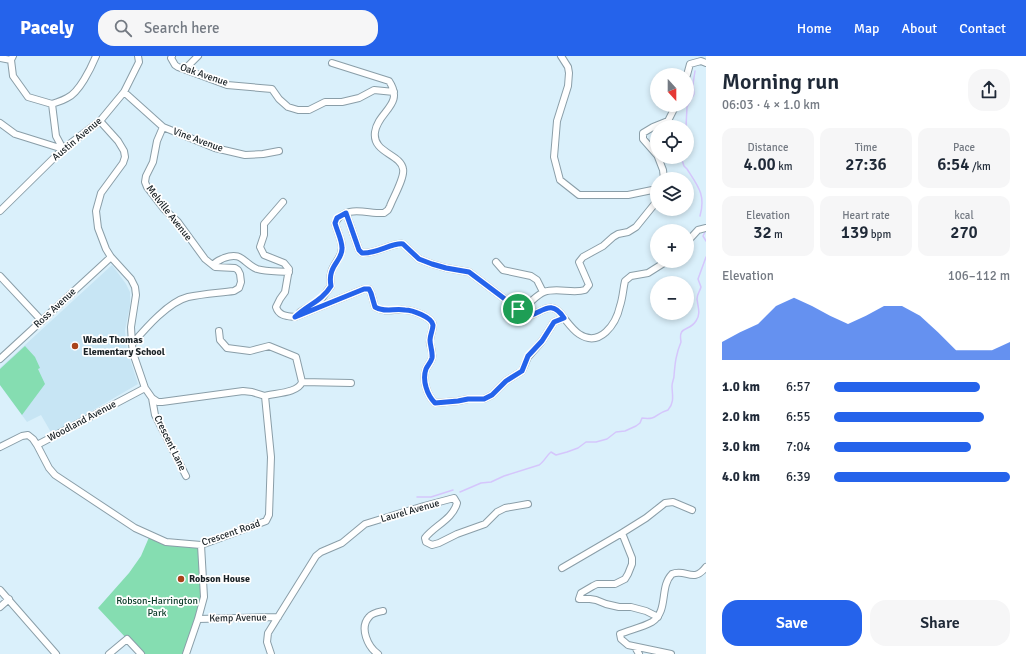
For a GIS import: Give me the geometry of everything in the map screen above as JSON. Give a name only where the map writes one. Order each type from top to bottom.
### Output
[{"type":"street","points":[[0,58],[12,58],[12,76],[28,97],[52,104],[69,98],[82,84],[96,56]]},
{"type":"street","name":"Austin Avenue","points":[[0,210],[63,149],[100,121],[124,92],[139,62],[138,56]]},
{"type":"street","name":"Oak Avenue","points":[[172,56],[171,58],[175,65],[228,85],[272,89],[278,98],[288,107],[298,110],[309,110],[325,102],[342,102],[359,98],[374,90],[394,92]]},
{"type":"street","points":[[185,69],[198,56]]},
{"type":"street","points":[[561,56],[568,67],[569,73],[568,86],[556,128],[554,157],[560,180],[579,195],[628,195],[650,190]]},
{"type":"street","points":[[689,68],[690,64],[701,61],[706,63]]},
{"type":"street","points":[[295,317],[300,312],[322,298],[331,286],[329,279],[331,270],[341,252],[342,247],[335,223],[337,218],[353,211],[384,213],[390,206],[402,176],[403,169],[400,162],[386,152],[377,143],[375,132],[380,121],[393,102],[394,92],[389,80],[332,63]]},
{"type":"street","points":[[124,92],[164,127]]},
{"type":"street","points":[[52,104],[56,136],[63,149]]},
{"type":"street","name":"Crescent Lane","points":[[100,121],[118,141],[124,151],[125,157],[123,163],[101,193],[96,211],[98,228],[101,239],[111,257],[131,279],[135,287],[136,295],[131,327],[133,353],[145,388],[152,398],[156,415],[186,476]]},
{"type":"street","points":[[0,123],[15,134],[63,149]]},
{"type":"street","name":"Vine Avenue","points":[[164,127],[215,148],[245,155],[279,151]]},
{"type":"street","name":"Melville Avenue","points":[[164,127],[157,141],[145,182],[147,187],[164,209],[178,222],[205,259],[213,265]]},
{"type":"street","points":[[650,129],[643,133],[643,139],[650,147]]},
{"type":"street","points":[[283,202],[264,224],[264,235],[260,247],[264,255],[284,263],[289,272],[285,292],[276,307],[278,312],[283,315],[295,317],[364,289],[369,289],[375,307],[380,310],[403,309],[427,317],[432,322],[433,326],[430,338],[432,356],[426,369],[424,380],[431,398],[435,403],[468,399],[484,399],[492,395],[506,381],[522,371],[528,356],[542,341],[554,322],[564,318]]},
{"type":"street","points":[[518,309],[523,308],[543,292],[555,290],[580,292],[585,290],[589,285],[579,262],[583,257],[603,246],[612,237],[628,232],[636,227],[650,210]]},
{"type":"street","points":[[346,213],[359,250],[362,253],[375,252],[391,246],[403,244],[419,259],[446,268],[469,272],[518,309],[518,314],[521,317],[527,317],[548,307],[555,308],[579,334],[589,338],[602,336],[608,330],[620,307],[625,281],[631,276],[648,273],[656,268]]},
{"type":"street","points":[[694,234],[698,230],[706,228]]},
{"type":"street","points":[[132,344],[163,312],[176,302],[187,297],[234,291],[239,288],[241,282],[238,270],[235,268],[218,268],[213,265],[215,262],[223,258],[232,255],[237,256],[256,268],[265,271],[289,272]]},
{"type":"street","name":"Ross Avenue","points":[[0,359],[111,257]]},
{"type":"street","points":[[496,262],[503,270],[530,276],[537,280],[543,292]]},
{"type":"street","points":[[0,276],[42,321]]},
{"type":"street","points":[[152,398],[158,402],[162,402],[243,391],[265,396],[300,387],[302,382],[296,357],[269,346],[250,351],[227,348],[220,340],[219,331]]},
{"type":"street","points":[[302,382],[351,383]]},
{"type":"street","name":"Woodland Avenue","points":[[0,447],[22,436],[28,435],[37,445],[145,388]]},
{"type":"street","name":"Crescent Road","points":[[37,445],[49,468],[55,475],[135,528],[166,542],[201,545],[264,522],[268,519],[271,457],[265,396]]},
{"type":"street","name":"Laurel Avenue","points":[[271,654],[268,647],[267,637],[316,556],[321,552],[342,543],[365,524],[454,498],[457,503],[454,510],[425,538],[426,542],[432,545],[485,524],[497,512],[504,508],[528,504]]},
{"type":"street","points":[[562,568],[646,518],[665,503],[673,502],[692,510]]},
{"type":"street","points":[[622,533],[632,558],[632,564],[625,579],[615,584],[597,584],[581,593],[579,599],[596,600],[619,607],[631,607],[646,611],[658,617]]},
{"type":"street","points":[[186,654],[204,597],[201,545]]},
{"type":"street","points":[[671,654],[635,647],[624,643],[620,634],[652,622],[658,617],[662,608],[664,589],[669,576],[675,572],[692,576],[697,575],[706,567]]},
{"type":"street","points":[[0,590],[56,654]]},
{"type":"street","points":[[0,606],[9,599]]},
{"type":"street","points":[[378,654],[370,645],[365,630],[365,625],[369,617],[375,613],[383,611]]},
{"type":"street","name":"Kemp Avenue","points":[[198,619],[278,617]]},
{"type":"street","points":[[109,654],[127,639],[141,654]]},
{"type":"street","points":[[635,647],[639,654]]},
{"type":"shaded area","name":"Wade Thomas Elementary School","points":[[112,265],[130,292],[130,306],[125,330],[127,350],[138,384],[52,434],[41,415],[27,422],[0,385],[0,368]]},
{"type":"green space","points":[[25,346],[35,357],[40,368],[38,369],[45,384],[22,415],[0,385],[0,369]]},
{"type":"green space","name":"Robson-Harrington Park","points":[[150,535],[166,542],[201,545],[204,597],[186,654],[141,654],[98,608],[129,573],[141,556]]},
{"type":"waterway","points":[[686,120],[687,107],[694,94],[693,84],[695,71]]},
{"type":"waterway","points":[[683,164],[700,191],[702,202],[700,216]]},
{"type":"waterway","points":[[705,232],[703,236],[706,241]]},
{"type":"waterway","points":[[460,492],[481,483],[491,482],[504,476],[539,465],[551,452],[556,455],[578,448],[586,442],[596,442],[607,439],[616,432],[625,431],[636,426],[640,423],[642,418],[651,418],[668,410],[672,401],[672,385],[676,359],[681,342],[681,333],[690,327],[696,321],[698,316],[699,310],[697,297],[701,287],[698,279],[706,257]]},
{"type":"waterway","points":[[417,497],[431,497],[453,490]]},
{"type":"place","name":"Wade Thomas Elementary School","points":[[75,346]]},
{"type":"place","name":"Robson House","points":[[181,579]]},
{"type":"route","points":[[346,213],[359,250],[362,253],[368,254],[391,246],[403,244],[419,259],[446,268],[469,272],[518,309],[518,314],[521,317],[527,317],[548,307],[555,308],[564,318],[558,319],[554,322],[542,341],[528,356],[522,371],[506,381],[492,395],[484,399],[476,398],[442,403],[435,403],[431,398],[424,380],[426,369],[432,356],[430,338],[433,326],[432,322],[427,317],[403,309],[387,311],[380,310],[375,307],[374,300],[369,289],[364,289],[295,317],[300,312],[322,298],[331,286],[329,279],[331,270],[341,252],[342,247],[335,223],[337,218],[346,213]]}]
